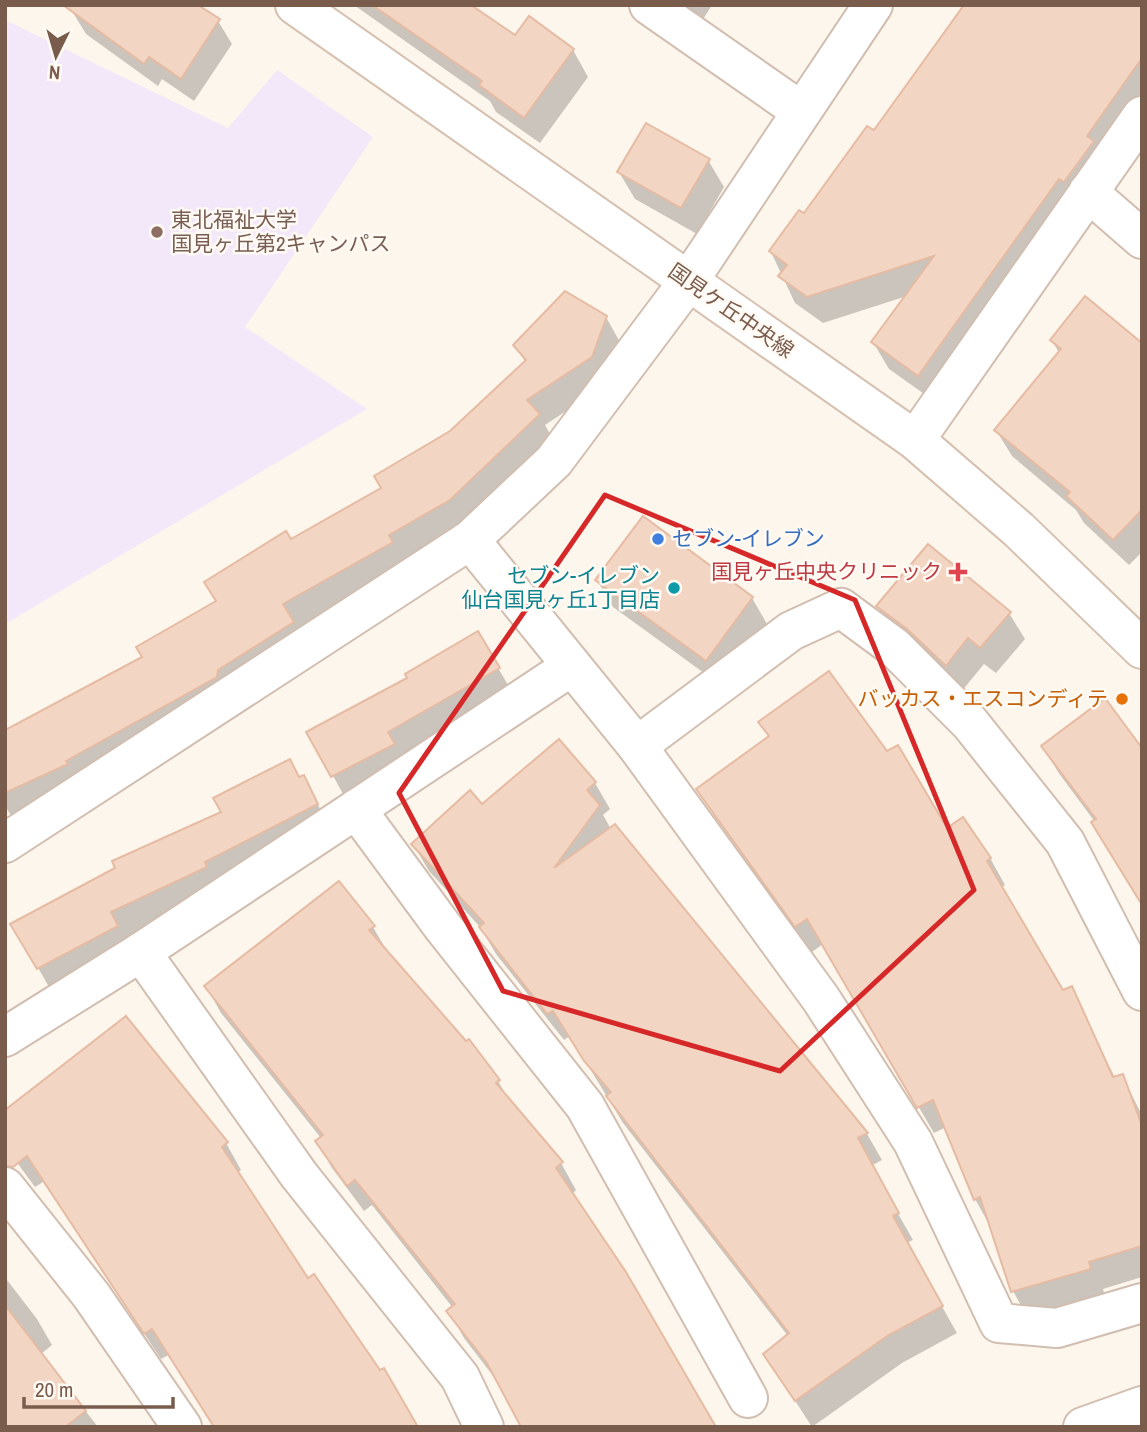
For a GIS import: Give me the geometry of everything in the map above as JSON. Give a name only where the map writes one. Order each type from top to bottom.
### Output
[{"type":"street","name":"国見ケ丘中央線","points":[[295,5],[915,440],[1018,530],[1142,649]]},
{"type":"street","points":[[649,5],[801,111]]},
{"type":"street","points":[[5,844],[470,540],[554,461],[688,282],[873,5]]},
{"type":"street","points":[[915,440],[1142,116]]},
{"type":"street","points":[[1088,192],[1142,239]]},
{"type":"street","points":[[470,540],[638,746],[821,999],[913,1142],[999,1323],[1057,1328],[1142,1303]]},
{"type":"street","points":[[638,746],[790,631],[841,608],[894,647],[971,723],[1065,842],[1142,991]]},
{"type":"street","points":[[10,1024],[142,951],[572,666]]},
{"type":"street","points":[[356,808],[443,927],[584,1106],[748,1398]]},
{"type":"street","points":[[142,951],[299,1175],[460,1377],[484,1427]]},
{"type":"street","points":[[5,1187],[91,1295],[181,1427]]},
{"type":"street","points":[[1083,1427],[1142,1406]]},
{"type":"highlighted area","points":[[605,495],[855,600],[974,890],[780,1071],[503,991],[399,793]]},
{"type":"shaded area","name":"東北福祉大学 国見ヶ丘第2キャンパス","points":[[5,20],[228,128],[277,70],[373,137],[245,327],[367,409],[5,624]]},
{"type":"building","points":[[63,5],[198,5],[220,19],[181,79],[149,57],[144,64]]},
{"type":"building","points":[[372,5],[471,5],[515,35],[529,16],[574,49],[524,118],[479,85],[482,81]]},
{"type":"building","points":[[964,5],[1142,5],[1142,58],[1087,136],[1094,141],[1064,182],[1059,179],[918,376],[871,342],[934,256],[807,297],[778,276],[787,265],[769,251],[799,210],[804,213],[867,126],[874,130]]},
{"type":"building","points":[[646,123],[710,159],[681,208],[617,172]]},
{"type":"building","points":[[565,291],[607,316],[592,357],[527,400],[540,414],[450,500],[389,535],[393,542],[283,604],[294,622],[218,670],[217,677],[66,761],[68,764],[5,793],[5,730],[142,657],[136,647],[216,601],[204,582],[286,531],[291,539],[381,488],[374,476],[450,431],[526,360],[513,345]]},
{"type":"building","points":[[1085,296],[1142,343],[1142,510],[1113,540],[1066,496],[1070,492],[994,430],[1061,349],[1050,340]]},
{"type":"building","name":"セブン-イレブン 仙台国見ヶ丘1丁目店","points":[[643,516],[753,597],[706,661],[595,580]]},
{"type":"building","points":[[928,544],[1011,612],[980,648],[968,638],[946,666],[907,629],[876,606]]},
{"type":"building","points":[[478,631],[500,668],[388,732],[395,744],[331,777],[306,732],[407,678],[405,674]]},
{"type":"building","points":[[829,671],[887,751],[898,745],[947,828],[963,817],[991,858],[987,861],[1063,990],[1072,986],[1113,1077],[1123,1074],[1142,1126],[1142,1246],[1089,1262],[1091,1269],[1011,1292],[980,1197],[974,1200],[933,1100],[917,1108],[807,919],[795,927],[696,789],[769,736],[758,722]]},
{"type":"building","points":[[1105,698],[1142,748],[1142,905],[1091,822],[1096,819],[1041,746]]},
{"type":"building","points":[[559,739],[596,782],[587,790],[600,805],[554,868],[615,824],[868,1133],[858,1138],[899,1213],[893,1216],[943,1306],[887,1336],[795,1401],[763,1354],[789,1333],[606,1096],[611,1092],[584,1061],[553,1011],[547,1014],[479,927],[484,923],[411,844],[470,790],[482,804]]},
{"type":"building","points":[[290,759],[299,777],[304,775],[318,804],[205,862],[207,867],[111,912],[118,926],[37,969],[10,924],[115,868],[112,861],[221,812],[213,798]]},
{"type":"building","points":[[339,881],[375,926],[369,930],[466,1041],[469,1039],[500,1080],[496,1083],[563,1162],[556,1168],[626,1272],[716,1427],[521,1427],[487,1363],[446,1311],[455,1304],[355,1180],[347,1186],[315,1141],[323,1135],[204,986]]},
{"type":"building","points":[[126,1016],[228,1142],[222,1147],[308,1278],[314,1274],[380,1370],[384,1368],[418,1427],[214,1427],[152,1329],[144,1334],[27,1156],[13,1167],[5,1166],[5,1110]]},
{"type":"building","points":[[5,1305],[86,1411],[65,1427],[5,1427]]},
{"type":"place","name":"東北福祉大学 国見ヶ丘第2キャンパス","points":[[157,232]]},
{"type":"place","name":"セブン-イレブン","points":[[658,539]]},
{"type":"place","name":"国見ヶ丘中央クリニック","points":[[958,572]]},
{"type":"place","name":"セブン-イレブン 仙台国見ヶ丘1丁目店","points":[[674,588]]},
{"type":"place","name":"バッカス・エスコンディテ","points":[[1122,699]]}]
